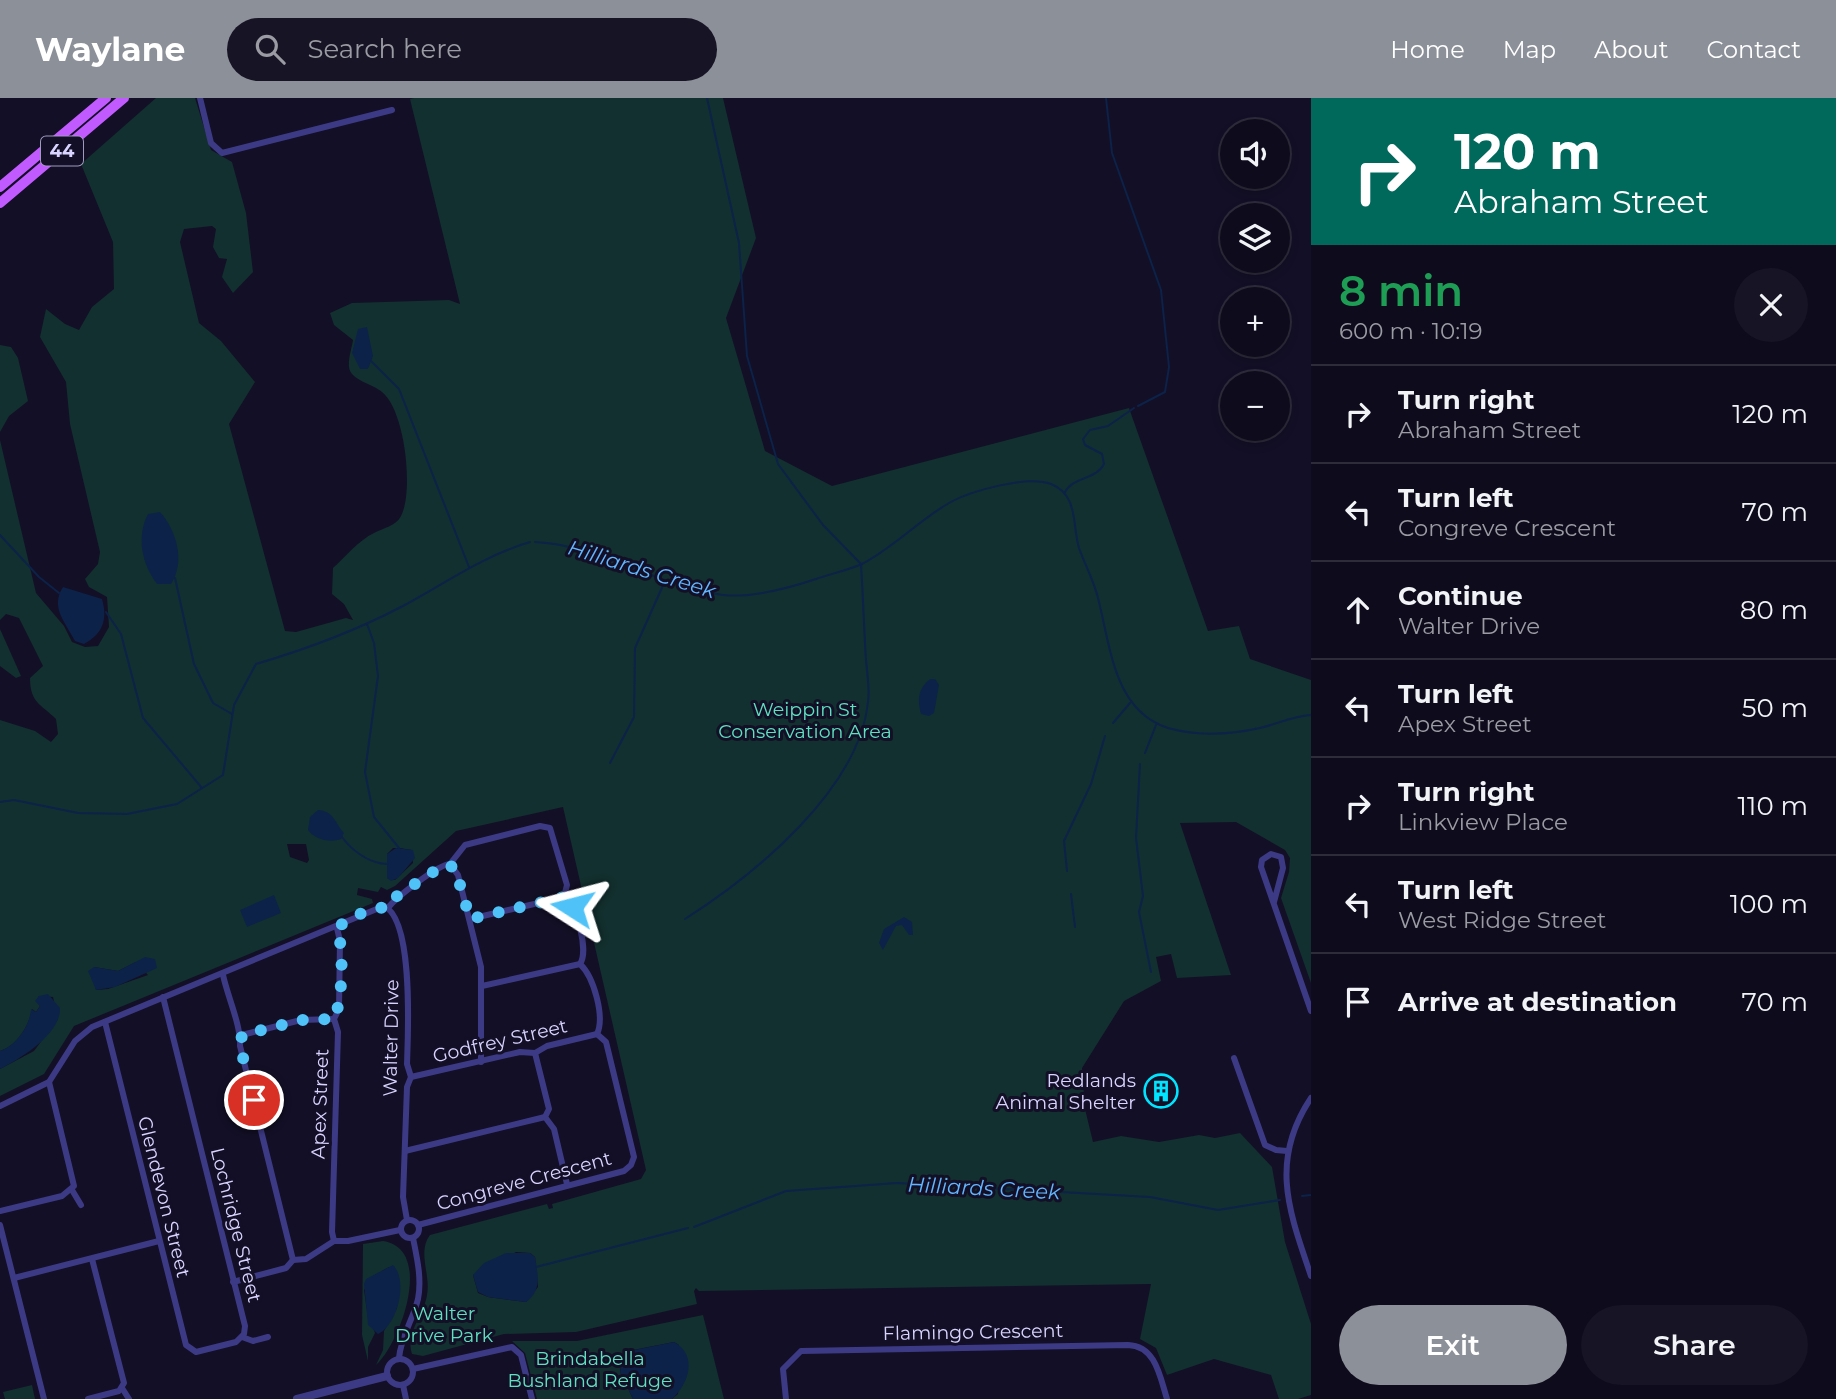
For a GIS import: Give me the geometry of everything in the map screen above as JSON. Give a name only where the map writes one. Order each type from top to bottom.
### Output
[{"type":"main road","name":"44","points":[[0,187],[106,98]]},
{"type":"main road","name":"44","points":[[0,203],[124,98]]},
{"type":"street","points":[[200,98],[211,144],[222,153],[392,110]]},
{"type":"street","name":"Congreve Crescent","points":[[388,908],[397,896],[415,887],[439,866],[450,864],[465,845],[544,825],[553,831],[567,886],[564,897],[572,907],[584,953],[580,964],[589,975],[601,1022],[597,1034],[606,1042],[634,1161],[624,1171],[582,1184],[567,1184],[555,1191],[418,1225]]},
{"type":"street","points":[[1274,902],[1283,864],[1281,857],[1271,854],[1262,860],[1261,867],[1311,1011]]},
{"type":"street","points":[[450,864],[458,875],[481,967],[481,1062]]},
{"type":"street","points":[[470,919],[564,897]]},
{"type":"street","points":[[0,1106],[49,1082],[83,1032],[191,985],[223,975],[230,968],[325,930],[337,928],[377,908],[388,908]]},
{"type":"street","name":"Walter Drive","points":[[388,908],[394,915],[409,976],[407,1063],[411,1077],[407,1087],[403,1197],[407,1220]]},
{"type":"street","name":"Apex Street","points":[[334,1241],[332,1232],[338,1032],[334,1019],[339,1005],[340,941],[337,928]]},
{"type":"street","points":[[482,986],[580,964]]},
{"type":"street","points":[[223,975],[235,1023],[242,1035],[240,1046],[293,1259]]},
{"type":"street","name":"Lochridge Street","points":[[163,997],[245,1326],[242,1338]]},
{"type":"street","points":[[242,1035],[301,1020],[334,1019]]},
{"type":"street","name":"Glendevon Street","points":[[105,1022],[186,1345],[196,1352],[242,1338]]},
{"type":"street","name":"Godfrey Street","points":[[411,1077],[520,1052],[535,1053],[547,1046],[597,1034]]},
{"type":"street","points":[[535,1053],[549,1108],[545,1117]]},
{"type":"street","points":[[1234,1058],[1265,1145],[1287,1151]]},
{"type":"street","points":[[49,1082],[73,1177],[72,1190],[81,1205]]},
{"type":"street","points":[[1311,1098],[1287,1151],[1287,1200],[1311,1276]]},
{"type":"street","points":[[545,1117],[554,1129],[567,1184]]},
{"type":"street","points":[[405,1151],[545,1117]]},
{"type":"street","points":[[0,1211],[72,1190]]},
{"type":"street","points":[[293,1259],[306,1259],[334,1241],[348,1241],[401,1230],[407,1220],[413,1220],[418,1225],[419,1232],[413,1238]]},
{"type":"street","points":[[0,1225],[44,1399]]},
{"type":"street","points":[[401,1230],[404,1237],[413,1238]]},
{"type":"street","points":[[400,1358],[400,1345],[418,1298],[420,1278],[413,1238]]},
{"type":"street","points":[[14,1279],[159,1241]]},
{"type":"street","points":[[92,1259],[122,1377],[122,1388],[129,1399]]},
{"type":"street","points":[[233,1282],[286,1268],[293,1259]]},
{"type":"street","points":[[242,1338],[253,1341],[268,1338]]},
{"type":"street","name":"Flamingo Crescent","points":[[786,1399],[783,1369],[801,1352],[1128,1345],[1143,1348],[1153,1358],[1167,1399]]},
{"type":"street","points":[[413,1369],[512,1346],[521,1355],[532,1399]]},
{"type":"street","points":[[400,1358],[408,1361],[413,1369],[410,1381],[402,1385],[391,1382],[387,1376],[389,1364],[400,1358]]},
{"type":"street","points":[[297,1399],[387,1376]]},
{"type":"street","points":[[402,1385],[406,1399]]},
{"type":"street","points":[[88,1399],[122,1388]]},
{"type":"green space","points":[[156,98],[195,98],[211,150],[232,162],[246,213],[253,272],[233,293],[222,277],[227,259],[219,258],[213,247],[216,229],[212,226],[184,229],[180,242],[199,323],[221,341],[255,382],[229,424],[285,631],[296,632],[346,618],[353,620],[344,604],[332,594],[333,568],[363,540],[396,522],[405,504],[405,451],[396,415],[390,401],[382,392],[358,379],[350,371],[353,340],[334,325],[330,313],[352,303],[449,300],[460,304],[410,99],[723,98],[756,238],[726,318],[765,451],[832,486],[1129,408],[1208,631],[1239,626],[1250,659],[1311,680],[1311,983],[1281,898],[1289,872],[1290,858],[1285,850],[1236,822],[1180,823],[1231,975],[1177,978],[1171,954],[1156,957],[1161,981],[1124,1001],[1082,1068],[1085,1109],[1093,1142],[1121,1136],[1159,1142],[1199,1135],[1215,1138],[1240,1133],[1272,1167],[1285,1242],[1311,1324],[1311,1395],[1298,1399],[1279,1399],[1271,1375],[1214,1359],[1167,1375],[1156,1348],[1140,1339],[1151,1284],[699,1291],[696,1288],[694,1291],[697,1304],[576,1332],[504,1334],[423,1356],[412,1354],[413,1331],[427,1295],[424,1256],[430,1235],[547,1204],[549,1209],[553,1208],[552,1204],[641,1179],[646,1170],[563,807],[456,831],[395,886],[387,890],[381,887],[378,892],[358,888],[357,895],[372,899],[373,903],[74,1026],[44,1074],[0,1096],[0,1069],[34,1051],[58,1019],[53,997],[39,996],[36,1001],[40,1006],[36,1012],[32,1009],[21,1034],[12,1045],[0,1051],[0,720],[35,731],[51,742],[58,734],[56,719],[37,702],[32,693],[30,678],[43,666],[19,618],[6,614],[0,620],[0,440],[36,593],[64,626],[72,642],[85,647],[98,646],[109,627],[107,597],[89,587],[85,579],[98,564],[100,552],[70,424],[66,382],[40,337],[46,309],[65,324],[79,330],[92,307],[114,289],[113,242],[81,164]],"holes":[[[287,844],[306,844],[309,860],[307,863],[290,857]],[[393,848],[412,850],[413,863],[395,880],[387,878],[387,854]],[[136,962],[148,975],[108,989],[96,990],[94,967],[118,971]],[[516,1252],[530,1253],[535,1257],[538,1287],[526,1302],[488,1297],[478,1293],[473,1275]]]},
{"type":"green space","points":[[0,345],[11,347],[18,358],[28,401],[9,416],[0,432]]},
{"type":"green space","points":[[0,629],[21,676],[16,678],[0,666]]},
{"type":"green space","points":[[383,1241],[399,1248],[407,1261],[410,1278],[408,1298],[395,1338],[376,1365],[383,1350],[384,1331],[397,1308],[399,1278],[389,1267],[373,1276],[364,1290],[367,1311],[375,1333],[368,1347],[368,1361],[362,1335],[363,1244]]},
{"type":"green space","name":"Brindabella Bushland Refuge","points":[[703,1315],[724,1399],[672,1399],[678,1394],[679,1345],[674,1342],[623,1352],[620,1372],[633,1399],[537,1399],[525,1353],[512,1341],[577,1341]]},
{"type":"green space","points":[[32,1385],[35,1399],[5,1399],[3,1392]]},
{"type":"water","points":[[367,327],[373,356],[368,369],[360,369],[352,353],[358,329]]},
{"type":"water","points":[[160,512],[171,528],[177,546],[178,566],[171,584],[157,584],[142,550],[142,532],[148,514]]},
{"type":"water","points":[[63,587],[102,599],[104,619],[100,631],[84,644],[75,641],[60,614],[58,601]]},
{"type":"water","points":[[930,679],[935,679],[939,685],[934,713],[929,716],[921,714],[919,699],[923,687]]},
{"type":"water","points":[[318,810],[334,818],[344,833],[341,839],[323,840],[308,830],[310,817]]},
{"type":"water","points":[[396,848],[413,850],[415,858],[398,878],[391,881],[387,878],[387,854]]},
{"type":"water","points":[[274,895],[281,913],[247,927],[240,910]]},
{"type":"water","points":[[904,917],[912,922],[913,935],[909,935],[902,925],[896,926],[883,950],[879,943],[884,929]]},
{"type":"water","points":[[145,957],[155,959],[157,968],[115,987],[96,990],[88,971],[94,967],[118,971]]},
{"type":"water","points":[[48,994],[60,1008],[54,1027],[28,1052],[0,1069],[0,1051],[11,1045],[21,1034],[31,1009],[36,1012],[40,1006],[35,1001],[39,996]]},
{"type":"water","points":[[506,1253],[530,1253],[535,1257],[537,1288],[526,1302],[488,1297],[478,1292],[473,1275],[484,1263]]},
{"type":"water","points":[[393,1265],[400,1281],[399,1302],[391,1322],[378,1334],[368,1325],[364,1284],[366,1279]]},
{"type":"water","points":[[674,1342],[682,1348],[688,1362],[686,1378],[678,1393],[672,1399],[633,1399],[620,1372],[624,1352]]},
{"type":"waterway","points":[[685,919],[771,854],[824,798],[845,767],[860,735],[869,692],[861,564],[823,525],[778,464],[747,356],[739,243],[707,98]]},
{"type":"waterway","points":[[1106,98],[1112,153],[1161,290],[1169,367],[1165,392],[1138,406]]},
{"type":"waterway","points":[[371,361],[399,389],[469,567]]},
{"type":"waterway","points":[[1065,492],[1074,483],[1096,473],[1104,464],[1102,454],[1085,445],[1083,439],[1090,430],[1108,426],[1134,408]]},
{"type":"waterway","name":"Hilliards Creek","points":[[535,542],[583,550],[699,591],[746,595],[794,586],[862,564],[938,510],[970,494],[1028,481],[1051,484],[1060,489],[1070,503],[1079,548],[1096,592],[1112,658],[1128,696],[1139,711],[1155,723],[1176,730],[1207,734],[1250,730],[1311,715]]},
{"type":"waterway","points":[[0,535],[39,577],[59,593]]},
{"type":"waterway","name":"Hilliards Creek","points":[[0,802],[14,800],[78,813],[127,814],[177,804],[223,775],[234,705],[256,664],[312,646],[366,624],[480,563],[530,542]]},
{"type":"waterway","points":[[175,578],[194,664],[213,703],[232,714]]},
{"type":"waterway","points":[[610,763],[634,717],[635,648],[665,581]]},
{"type":"waterway","points":[[106,612],[121,634],[143,718],[202,788]]},
{"type":"waterway","points":[[367,624],[374,643],[378,676],[365,772],[374,817],[399,848]]},
{"type":"waterway","points":[[1113,723],[1130,703]]},
{"type":"waterway","points":[[1145,753],[1156,725]]},
{"type":"waterway","points":[[1067,871],[1064,841],[1091,784],[1105,736]]},
{"type":"waterway","points":[[1140,764],[1136,838],[1143,896],[1139,912],[1151,972]]},
{"type":"waterway","points":[[342,837],[362,856],[388,864]]},
{"type":"waterway","points":[[1071,894],[1075,927]]},
{"type":"waterway","name":"Hilliards Creek","points":[[694,1227],[786,1191],[897,1183],[1150,1197],[1218,1210],[1280,1200]]},
{"type":"waterway","name":"Hilliards Creek","points":[[1302,1196],[1311,1195]]},
{"type":"waterway","name":"Hilliards Creek","points":[[536,1267],[688,1228]]},
{"type":"place","name":"Redlands Animal Shelter","points":[[1161,1091]]},
{"type":"route","points":[[254,1100],[240,1046],[242,1035],[308,1018],[334,1019],[339,1009],[340,941],[337,928],[343,923],[380,907],[388,908],[397,896],[415,887],[445,864],[455,868],[470,919],[564,897],[572,907]]},
{"type":"park label","name":"Weippin St Conservation Area","points":[[805,720]]},
{"type":"park label","name":"Walter Drive Park","points":[[444,1324]]}]
